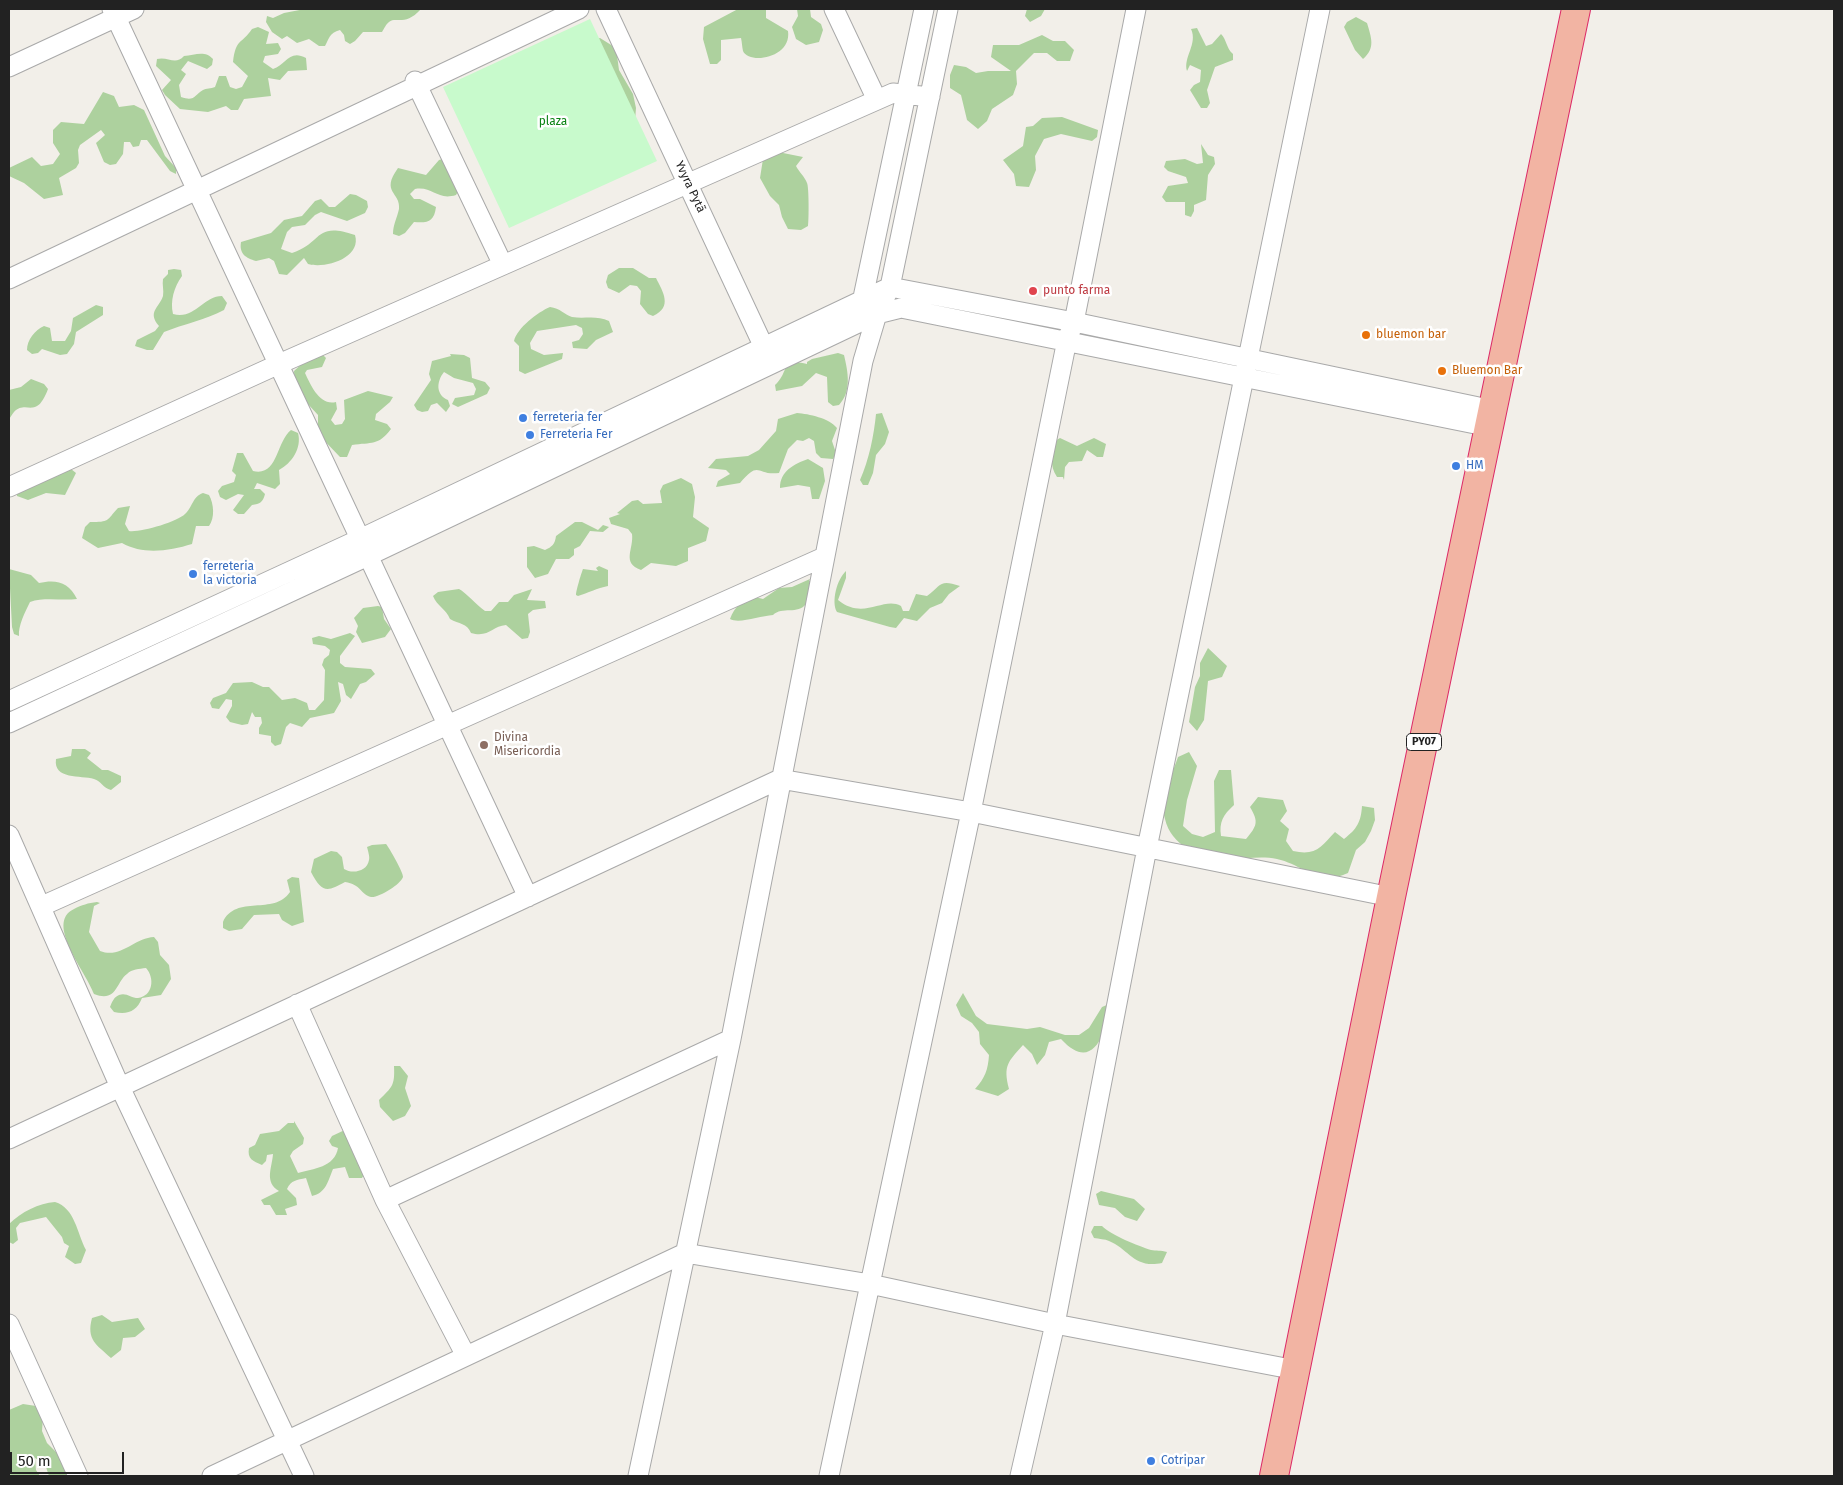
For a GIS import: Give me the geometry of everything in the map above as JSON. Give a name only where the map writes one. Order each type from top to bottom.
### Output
[{"type":"highway","name":"PY07","points":[[1274,1476],[1391,897],[1576,9]]},
{"type":"street","points":[[9,67],[114,13],[134,9]]},
{"type":"street","points":[[9,279],[416,83],[579,9]]},
{"type":"street","name":"Yvyra Pytã","points":[[606,9],[765,346],[771,366]]},
{"type":"street","points":[[834,9],[877,100]]},
{"type":"street","points":[[863,361],[855,326],[863,298],[924,9]]},
{"type":"street","points":[[638,1476],[731,1039],[780,779],[863,361],[878,314],[890,287],[948,9]]},
{"type":"street","points":[[829,1476],[971,812],[1068,340],[1074,322],[1136,9]]},
{"type":"street","points":[[1020,1476],[1055,1324],[1147,848],[1320,9]]},
{"type":"street","points":[[114,13],[528,897]]},
{"type":"street","points":[[416,83],[503,265]]},
{"type":"street","points":[[9,487],[279,364],[893,93],[930,97]]},
{"type":"street","points":[[9,701],[360,539],[863,298],[890,287],[1074,322],[1245,368]]},
{"type":"street","points":[[9,723],[368,556],[878,314],[901,308],[1068,340],[1245,368],[1492,419]]},
{"type":"street","points":[[42,906],[824,557]]},
{"type":"street","points":[[9,1139],[780,779],[971,812],[1391,897]]},
{"type":"street","points":[[9,835],[42,906],[120,1087],[304,1476]]},
{"type":"street","points":[[297,1004],[385,1200],[466,1356]]},
{"type":"street","points":[[385,1200],[731,1039]]},
{"type":"street","points":[[212,1476],[685,1253],[870,1284],[1055,1324],[1296,1370]]},
{"type":"street","points":[[9,1324],[78,1476]]},
{"type":"green space","points":[[305,9],[421,9],[410,18],[392,20],[382,32],[363,32],[350,44],[345,41],[344,35],[340,30],[331,35],[325,46],[319,46],[309,39],[297,43],[287,36],[282,39],[272,32],[266,22],[267,16],[273,18],[284,13]]},
{"type":"green space","points":[[738,9],[766,9],[766,18],[788,31],[784,47],[777,53],[769,56],[753,58],[743,51],[741,38],[721,40],[721,60],[717,64],[710,64],[703,39],[704,27]]},
{"type":"green space","points":[[797,9],[810,9],[811,17],[821,24],[823,30],[819,42],[806,45],[796,39],[792,27],[798,16]]},
{"type":"green space","points":[[1027,9],[1045,9],[1041,16],[1030,22],[1025,16]]},
{"type":"green space","points":[[1356,17],[1367,23],[1371,38],[1370,51],[1363,59],[1355,50],[1344,27],[1347,22]]},
{"type":"green space","name":"plaza","points":[[590,19],[657,161],[509,228],[443,87]]},
{"type":"green space","points":[[258,27],[269,32],[266,44],[278,43],[281,49],[278,54],[265,56],[263,62],[273,69],[296,55],[306,58],[307,70],[288,71],[280,80],[268,78],[271,96],[244,99],[238,110],[231,110],[226,106],[208,112],[180,109],[165,95],[162,90],[171,80],[156,66],[157,59],[174,61],[184,56],[196,54],[210,56],[213,59],[212,65],[207,69],[188,61],[181,70],[186,74],[179,85],[181,97],[189,99],[204,89],[215,87],[219,76],[226,76],[230,87],[236,89],[242,87],[248,76],[233,62],[234,54],[237,45],[252,29]]},
{"type":"green space","points":[[1197,28],[1206,46],[1212,44],[1221,34],[1233,54],[1233,60],[1215,67],[1207,90],[1210,103],[1207,108],[1201,108],[1190,90],[1200,82],[1201,70],[1190,65],[1187,71],[1186,66],[1193,40],[1191,29]]},
{"type":"green space","points":[[1042,35],[1053,41],[1065,41],[1074,50],[1070,61],[1057,61],[1047,53],[1034,53],[1016,71],[1017,84],[1013,95],[992,109],[987,121],[978,129],[967,120],[961,95],[950,88],[950,75],[954,65],[966,67],[976,73],[1011,71],[991,57],[993,45],[1019,45]]},
{"type":"green space","points":[[600,38],[616,48],[619,70],[633,94],[636,108],[635,121],[594,40]]},
{"type":"green space","points":[[103,92],[114,96],[119,107],[134,105],[144,110],[165,156],[176,168],[176,174],[170,171],[147,140],[141,140],[139,146],[133,147],[130,142],[124,142],[123,154],[116,164],[110,165],[104,162],[96,143],[105,135],[101,130],[80,145],[78,150],[79,163],[76,168],[59,178],[63,195],[44,199],[24,183],[9,176],[9,168],[32,157],[41,166],[53,164],[60,154],[53,143],[53,130],[61,122],[84,124]]},
{"type":"green space","points":[[1062,117],[1098,130],[1097,137],[1092,141],[1061,134],[1044,139],[1035,156],[1036,170],[1029,187],[1016,186],[1014,174],[1003,160],[1023,146],[1026,127],[1033,126],[1042,118]]},
{"type":"green space","points":[[1201,144],[1208,155],[1214,157],[1215,164],[1208,175],[1206,200],[1194,205],[1191,217],[1185,215],[1185,202],[1166,202],[1162,197],[1168,186],[1188,183],[1186,177],[1168,171],[1164,167],[1166,161],[1185,159],[1197,164],[1203,163]]},
{"type":"green space","points":[[773,151],[803,157],[796,166],[808,186],[809,218],[808,226],[801,230],[788,229],[779,205],[770,196],[760,178],[763,159]]},
{"type":"green space","points":[[446,158],[459,190],[456,195],[444,196],[426,190],[415,189],[410,194],[414,199],[420,199],[436,207],[434,216],[427,222],[414,222],[405,233],[399,236],[393,234],[399,203],[391,183],[398,168],[426,175],[439,160]]},
{"type":"green space","points":[[350,194],[367,201],[368,207],[365,213],[347,221],[321,212],[305,225],[292,227],[287,232],[281,249],[292,253],[302,249],[325,232],[332,230],[342,231],[355,235],[356,243],[348,256],[341,260],[324,265],[315,265],[308,264],[304,258],[287,275],[279,274],[274,261],[269,258],[256,261],[246,257],[242,252],[241,242],[271,233],[284,220],[302,216],[315,201],[321,199],[329,207],[335,207]]},
{"type":"green space","points":[[619,268],[633,268],[649,278],[656,278],[665,299],[665,304],[659,312],[653,316],[648,314],[640,304],[641,291],[637,286],[630,285],[619,293],[608,288],[606,282],[608,275]]},
{"type":"green space","points":[[168,270],[181,270],[182,276],[173,294],[173,314],[187,314],[209,300],[222,296],[227,303],[224,310],[164,332],[153,350],[135,346],[137,340],[155,331],[159,326],[154,314],[163,296],[163,279],[168,274]]},
{"type":"green space","points":[[96,305],[103,307],[103,315],[76,332],[74,344],[67,354],[60,355],[42,349],[38,353],[32,354],[27,350],[32,336],[44,326],[50,328],[52,341],[65,341],[71,331],[73,318]]},
{"type":"green space","points":[[550,307],[572,317],[604,319],[609,321],[613,332],[596,340],[587,349],[573,348],[572,342],[579,340],[583,334],[582,328],[576,325],[537,331],[530,343],[531,349],[544,355],[563,353],[562,359],[525,374],[519,371],[519,346],[514,341],[519,331],[529,321]]},
{"type":"green space","points":[[838,353],[844,355],[848,381],[846,394],[839,405],[833,406],[828,402],[827,377],[816,373],[802,386],[776,391],[775,385],[780,380],[786,367],[792,363],[807,364],[812,359]]},
{"type":"green space","points":[[322,354],[326,358],[322,367],[307,370],[305,373],[313,389],[321,398],[325,401],[336,402],[337,409],[331,420],[335,425],[342,424],[345,419],[344,400],[368,391],[393,397],[376,414],[375,420],[387,424],[391,429],[378,441],[352,445],[347,457],[340,457],[318,434],[318,415],[295,390],[294,371],[304,362]]},
{"type":"green space","points":[[450,354],[464,355],[470,358],[472,378],[485,382],[490,388],[487,394],[458,407],[452,404],[455,398],[474,395],[476,389],[473,383],[454,378],[444,372],[438,388],[441,395],[448,400],[450,406],[446,412],[437,403],[431,405],[428,411],[422,412],[417,410],[414,405],[431,380],[429,374],[432,361],[451,356]]},
{"type":"green space","points":[[31,379],[44,384],[48,389],[44,399],[35,407],[19,409],[9,419],[9,390],[21,387]]},
{"type":"green space","points":[[797,413],[824,419],[837,428],[832,441],[836,453],[833,459],[821,458],[816,453],[814,441],[809,438],[803,441],[797,440],[788,449],[779,473],[755,470],[740,483],[716,487],[718,481],[730,474],[726,470],[708,468],[716,459],[748,456],[759,450],[776,431],[778,419]]},
{"type":"green space","points":[[882,413],[889,432],[885,444],[876,455],[873,473],[868,485],[863,485],[860,480],[871,447],[876,414]]},
{"type":"green space","points":[[291,430],[298,433],[299,444],[292,459],[279,470],[280,484],[275,489],[257,483],[254,489],[260,489],[265,494],[262,501],[252,505],[244,514],[238,514],[233,510],[244,495],[238,494],[226,500],[220,497],[218,491],[222,486],[234,482],[236,475],[232,471],[237,453],[243,453],[253,471],[267,469],[276,457],[286,435]]},
{"type":"green space","points":[[1060,438],[1077,446],[1094,438],[1106,444],[1103,457],[1097,457],[1087,450],[1082,461],[1069,462],[1065,467],[1064,480],[1063,477],[1057,477],[1054,473],[1052,455],[1055,441]]},
{"type":"green space","points":[[808,459],[823,468],[825,481],[819,499],[812,499],[810,487],[798,485],[780,488],[782,477],[785,473],[793,466]]},
{"type":"green space","points":[[71,469],[76,473],[65,495],[46,493],[28,500],[17,496],[17,489],[27,483],[46,480]]},
{"type":"green space","points":[[681,478],[692,484],[695,497],[693,517],[709,528],[706,541],[688,548],[688,561],[676,566],[651,563],[641,570],[631,564],[632,534],[628,529],[611,524],[609,518],[620,514],[617,513],[632,501],[638,500],[643,504],[662,503],[660,491],[663,485]]},
{"type":"green space","points":[[203,493],[209,495],[211,499],[213,507],[212,519],[209,526],[196,526],[192,544],[156,551],[130,547],[122,543],[98,548],[82,538],[85,527],[90,522],[107,520],[118,508],[130,506],[125,524],[129,531],[149,529],[181,517],[197,497]]},
{"type":"green space","points":[[575,522],[582,522],[598,530],[603,525],[609,527],[603,532],[590,531],[580,546],[574,549],[574,555],[569,559],[556,559],[548,574],[535,578],[527,567],[527,547],[534,546],[547,549],[554,543],[556,536]]},
{"type":"green space","points":[[599,566],[608,570],[608,586],[578,596],[576,595],[583,569],[598,571],[596,568]]},
{"type":"green space","points":[[9,569],[31,575],[39,583],[51,581],[66,585],[77,599],[30,602],[21,623],[19,636],[14,634]]},
{"type":"green space","points":[[846,571],[846,578],[838,600],[847,606],[856,608],[894,604],[901,606],[903,611],[909,611],[916,594],[927,596],[944,583],[960,586],[949,594],[942,603],[930,608],[917,621],[904,618],[896,628],[837,612],[835,608],[836,591],[840,579]]},
{"type":"green space","points":[[810,579],[809,581],[814,580],[808,602],[799,609],[781,611],[773,615],[739,621],[730,619],[738,605],[747,599],[763,599],[779,588],[792,587]]},
{"type":"green space","points":[[459,589],[485,611],[491,611],[499,602],[508,602],[514,595],[532,589],[527,600],[545,601],[546,608],[533,610],[528,614],[530,632],[528,638],[522,639],[506,625],[482,634],[471,633],[465,625],[450,619],[433,596],[438,592]]},
{"type":"green space","points":[[382,607],[384,619],[391,629],[385,637],[362,643],[356,632],[358,626],[354,618],[363,608]]},
{"type":"green space","points":[[350,633],[355,636],[340,656],[340,663],[345,667],[371,669],[375,674],[366,682],[360,684],[351,699],[346,695],[343,684],[338,682],[341,701],[334,713],[310,718],[302,727],[290,723],[286,727],[281,744],[275,746],[271,742],[271,736],[259,734],[259,728],[262,723],[261,717],[255,717],[252,712],[248,724],[242,725],[230,722],[226,717],[232,706],[232,700],[226,699],[219,709],[212,708],[210,703],[213,698],[226,693],[233,683],[252,682],[263,687],[269,687],[282,700],[295,698],[307,703],[309,710],[315,710],[324,700],[325,670],[322,665],[330,650],[325,646],[313,644],[312,638],[319,636],[331,639]]},
{"type":"green space","points":[[1208,648],[1227,666],[1222,677],[1208,681],[1204,720],[1197,731],[1189,722],[1195,687],[1200,676],[1200,663]]},
{"type":"green space","points":[[72,749],[85,749],[91,753],[87,758],[102,770],[108,770],[121,776],[121,782],[111,790],[94,779],[63,774],[56,766],[56,759],[71,756]]},
{"type":"green space","points":[[1189,752],[1197,766],[1187,800],[1183,826],[1192,834],[1203,837],[1215,832],[1214,781],[1219,770],[1231,770],[1234,805],[1223,819],[1221,836],[1246,839],[1256,824],[1255,816],[1250,807],[1258,797],[1283,800],[1287,811],[1280,821],[1289,829],[1286,841],[1293,851],[1301,852],[1317,849],[1335,832],[1344,839],[1358,825],[1362,806],[1374,808],[1375,820],[1371,831],[1365,842],[1356,850],[1348,873],[1328,878],[1312,874],[1277,859],[1264,857],[1214,858],[1195,853],[1179,843],[1168,828],[1162,804],[1178,757]]},
{"type":"green space","points":[[386,844],[403,877],[394,887],[375,897],[368,896],[354,885],[345,882],[334,888],[325,889],[318,884],[311,872],[314,859],[331,851],[337,852],[342,857],[344,869],[347,871],[359,871],[368,864],[367,847]]},
{"type":"green space","points":[[292,877],[299,878],[304,922],[292,926],[282,920],[279,914],[254,915],[242,929],[229,931],[223,928],[223,922],[229,914],[237,909],[275,903],[283,899],[290,892],[287,880]]},
{"type":"green space","points":[[97,902],[100,903],[94,906],[89,932],[100,951],[114,952],[147,938],[154,937],[158,942],[160,955],[169,965],[171,979],[161,995],[142,998],[135,1009],[128,1012],[114,1012],[110,1007],[114,998],[119,995],[124,994],[138,998],[147,994],[151,986],[151,977],[146,968],[129,972],[112,994],[102,996],[94,994],[65,937],[63,925],[66,916],[74,909]]},
{"type":"green space","points":[[963,993],[976,1016],[987,1024],[1027,1029],[1040,1027],[1065,1035],[1079,1035],[1089,1028],[1102,1007],[1114,1002],[1103,1035],[1091,1050],[1082,1052],[1073,1049],[1061,1039],[1049,1042],[1045,1055],[1037,1065],[1032,1054],[1023,1045],[1008,1064],[1009,1089],[998,1096],[975,1089],[985,1074],[989,1055],[980,1044],[979,1032],[972,1023],[961,1016],[956,1005]]},
{"type":"green space","points":[[394,1066],[400,1066],[408,1076],[405,1088],[411,1106],[405,1116],[393,1121],[380,1107],[379,1100],[392,1086]]},
{"type":"green space","points":[[294,1121],[304,1138],[303,1144],[293,1151],[290,1156],[298,1173],[322,1166],[333,1159],[338,1148],[332,1146],[329,1141],[332,1136],[349,1128],[365,1173],[362,1178],[349,1178],[345,1167],[333,1169],[323,1189],[312,1196],[306,1178],[295,1181],[287,1189],[296,1198],[297,1205],[285,1209],[287,1215],[276,1215],[270,1205],[264,1205],[261,1200],[279,1191],[274,1187],[270,1179],[273,1154],[267,1155],[266,1161],[262,1165],[253,1161],[250,1157],[249,1148],[255,1145],[260,1134],[279,1131],[288,1123],[294,1123]]},
{"type":"green space","points":[[1101,1191],[1134,1199],[1145,1209],[1137,1221],[1125,1217],[1115,1208],[1099,1205],[1096,1194]]},
{"type":"green space","points":[[55,1202],[67,1210],[75,1222],[86,1250],[81,1263],[75,1264],[65,1257],[69,1246],[64,1243],[62,1237],[46,1217],[20,1223],[16,1228],[18,1240],[13,1244],[9,1242],[9,1224],[37,1206]]},
{"type":"green space","points":[[1094,1226],[1102,1226],[1132,1243],[1151,1250],[1167,1252],[1162,1263],[1153,1264],[1138,1261],[1116,1244],[1104,1239],[1094,1238],[1091,1232]]},
{"type":"green space","points":[[102,1315],[112,1322],[138,1318],[145,1329],[135,1337],[123,1338],[121,1350],[111,1358],[97,1345],[90,1332],[92,1318]]},
{"type":"green space","points":[[23,1404],[36,1406],[43,1417],[42,1431],[47,1443],[67,1463],[71,1476],[49,1476],[45,1464],[35,1458],[36,1470],[40,1476],[9,1476],[9,1410]]},
{"type":"place","name":"punto farma","points":[[1033,291]]},
{"type":"place","name":"bluemon bar","points":[[1366,335]]},
{"type":"place","name":"Bluemon Bar","points":[[1442,371]]},
{"type":"place","name":"ferreteria fer","points":[[523,418]]},
{"type":"place","name":"Ferreteria Fer","points":[[530,435]]},
{"type":"place","name":"HM","points":[[1456,466]]},
{"type":"place","name":"ferreteria la victoria","points":[[193,574]]},
{"type":"place","name":"Divina Misericordia","points":[[484,745]]},
{"type":"place","name":"Cotripar","points":[[1151,1461]]}]
